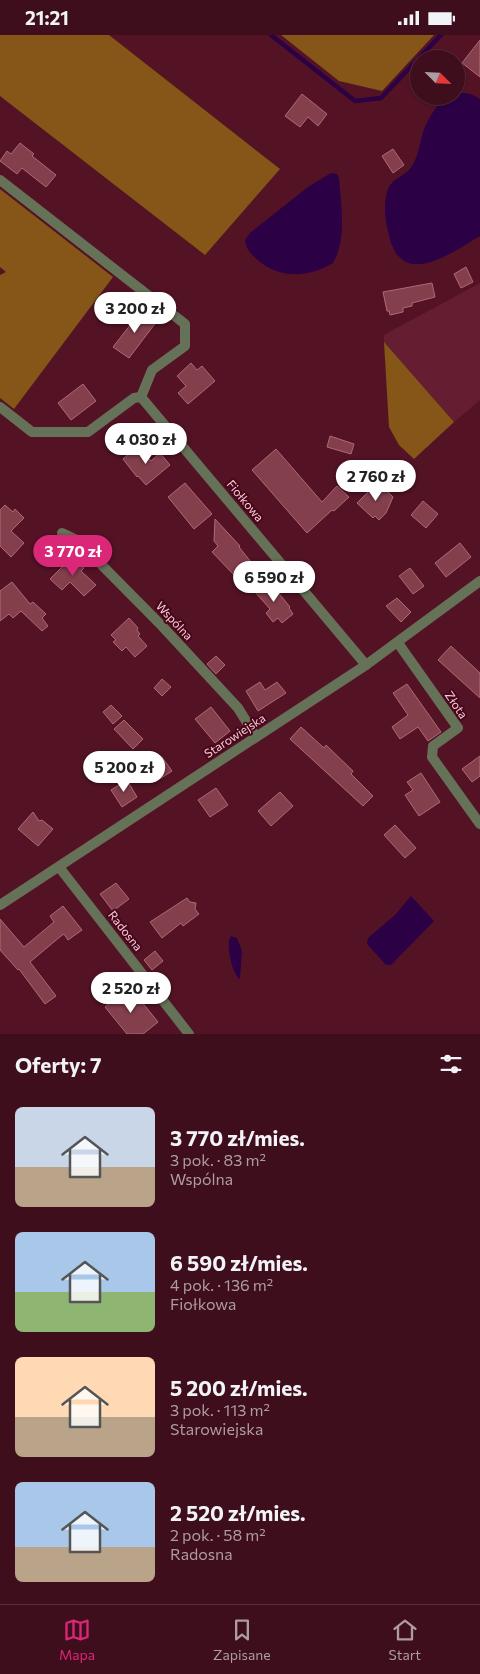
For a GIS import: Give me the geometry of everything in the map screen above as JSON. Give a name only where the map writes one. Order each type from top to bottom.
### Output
[{"type":"street","points":[[0,180],[185,323],[185,346],[152,369],[140,397],[134,398],[88,432],[32,432],[0,407]]},
{"type":"street","name":"Fiołkowa","points":[[140,397],[366,665]]},
{"type":"street","name":"Wspólna","points":[[62,533],[78,539],[162,625],[238,708],[256,737]]},
{"type":"street","name":"Starowiejska","points":[[0,905],[366,665],[480,581]]},
{"type":"street","name":"Złota","points":[[398,643],[458,728],[434,746],[431,752],[432,757],[480,824]]},
{"type":"street","name":"Radosna","points":[[59,867],[189,1034]]},
{"type":"shaded area","points":[[0,35],[109,35],[280,169],[205,255],[0,96]]},
{"type":"shaded area","points":[[281,35],[434,35],[420,50],[410,50],[410,61],[382,91],[339,81]]},
{"type":"shaded area","points":[[465,93],[480,99],[480,236],[441,258],[428,263],[415,264],[404,261],[395,252],[386,224],[386,194],[390,185],[412,166],[418,153],[424,129],[437,105],[465,105]]},
{"type":"shaded area","points":[[331,173],[337,174],[339,178],[342,210],[342,233],[333,263],[315,271],[296,274],[277,271],[260,262],[252,255],[248,250],[245,240],[250,233],[308,187]]},
{"type":"shaded area","points":[[0,189],[113,277],[14,409],[0,398],[0,275],[6,272],[0,267]]},
{"type":"shaded area","points":[[480,283],[480,400],[454,422],[384,342],[384,335]]},
{"type":"shaded area","points":[[384,342],[454,422],[414,459],[399,445],[389,427]]},
{"type":"shaded area","points":[[411,896],[434,921],[391,965],[386,965],[367,944],[368,938],[395,915]]},
{"type":"shaded area","points":[[231,936],[237,938],[242,951],[240,979],[234,971],[230,958],[229,939]]},
{"type":"building","points":[[480,40],[480,77],[465,65],[465,59]]},
{"type":"building","points":[[302,94],[327,114],[318,126],[308,117],[300,127],[285,116]]},
{"type":"building","points":[[20,143],[34,154],[32,156],[56,175],[46,187],[22,168],[17,174],[0,161],[7,151],[11,154]]},
{"type":"building","points":[[393,149],[404,165],[393,173],[382,156]]},
{"type":"building","points":[[466,267],[473,282],[461,288],[454,274]]},
{"type":"building","points":[[432,283],[435,297],[412,303],[412,306],[403,308],[403,312],[390,315],[389,311],[387,311],[383,292]]},
{"type":"building","points":[[142,310],[157,321],[129,358],[113,347]]},
{"type":"building","points":[[191,363],[197,370],[202,366],[215,381],[188,404],[178,393],[186,386],[177,376]]},
{"type":"building","points":[[83,384],[96,401],[71,420],[58,403]]},
{"type":"building","points":[[330,436],[354,444],[351,454],[327,447]]},
{"type":"building","points":[[138,446],[151,461],[160,453],[170,465],[146,485],[123,459]]},
{"type":"building","points":[[276,449],[322,502],[337,486],[349,497],[307,533],[252,470]]},
{"type":"building","points":[[378,482],[393,497],[386,513],[379,520],[375,516],[373,518],[357,503]]},
{"type":"building","points":[[185,483],[212,514],[194,529],[168,497]]},
{"type":"building","points":[[423,501],[438,514],[426,528],[411,515]]},
{"type":"building","points":[[5,505],[13,512],[15,509],[24,518],[11,531],[24,543],[11,557],[0,546],[0,510]]},
{"type":"building","points":[[215,519],[240,546],[251,562],[235,576],[212,552],[218,546],[214,541]]},
{"type":"building","points":[[460,543],[471,557],[446,577],[435,563]]},
{"type":"building","points":[[73,556],[84,568],[81,571],[96,585],[84,596],[70,582],[62,590],[50,579]]},
{"type":"building","points":[[410,568],[424,586],[413,594],[399,576]]},
{"type":"building","points":[[268,580],[290,607],[293,614],[282,623],[278,618],[273,622],[266,613],[270,609],[255,592]]},
{"type":"building","points":[[12,582],[30,604],[33,602],[46,614],[42,618],[48,626],[42,631],[21,611],[13,618],[9,614],[0,621],[0,591]]},
{"type":"building","points":[[397,598],[411,612],[401,622],[386,606]]},
{"type":"building","points":[[129,618],[138,628],[137,630],[140,634],[138,636],[147,646],[135,657],[126,647],[122,651],[113,642],[116,640],[111,635]]},
{"type":"building","points":[[451,646],[480,673],[480,698],[438,660]]},
{"type":"building","points":[[216,656],[225,665],[216,674],[207,664]]},
{"type":"building","points":[[162,679],[171,687],[162,696],[154,688]]},
{"type":"building","points":[[260,682],[265,690],[277,682],[286,693],[258,711],[246,691]]},
{"type":"building","points":[[407,684],[441,732],[428,741],[418,727],[400,739],[392,727],[408,715],[393,693]]},
{"type":"building","points":[[111,705],[122,716],[113,724],[103,712]]},
{"type":"building","points":[[211,707],[230,731],[215,743],[195,719]]},
{"type":"building","points":[[124,720],[143,739],[133,749],[114,729]]},
{"type":"building","points":[[301,727],[324,748],[326,745],[353,771],[351,774],[373,796],[363,806],[290,739]]},
{"type":"building","points":[[480,756],[480,776],[472,782],[462,769]]},
{"type":"building","points":[[162,757],[172,771],[155,782],[146,767]]},
{"type":"building","points":[[421,773],[440,802],[419,816],[405,795],[413,790],[407,782]]},
{"type":"building","points":[[127,780],[137,797],[122,807],[111,790]]},
{"type":"building","points":[[216,788],[228,805],[210,817],[198,800]]},
{"type":"building","points":[[280,792],[293,806],[271,826],[258,811]]},
{"type":"building","points":[[33,812],[39,821],[42,820],[53,829],[38,846],[18,829]]},
{"type":"building","points":[[395,825],[416,848],[405,858],[384,835]]},
{"type":"building","points":[[116,883],[129,899],[113,911],[100,894]]},
{"type":"building","points":[[187,898],[190,902],[196,903],[195,909],[199,914],[183,926],[181,923],[162,938],[150,922]]},
{"type":"building","points":[[63,906],[82,930],[68,940],[64,934],[30,962],[56,996],[45,1004],[19,969],[0,950],[0,919],[24,947],[54,922],[50,916]]},
{"type":"building","points":[[155,951],[163,961],[152,970],[144,960]]},
{"type":"building","points":[[133,991],[158,1022],[143,1034],[127,1034],[105,1007],[123,992],[126,996]]},
{"type":"waterway","points":[[271,35],[355,101],[381,98],[441,35]]}]
